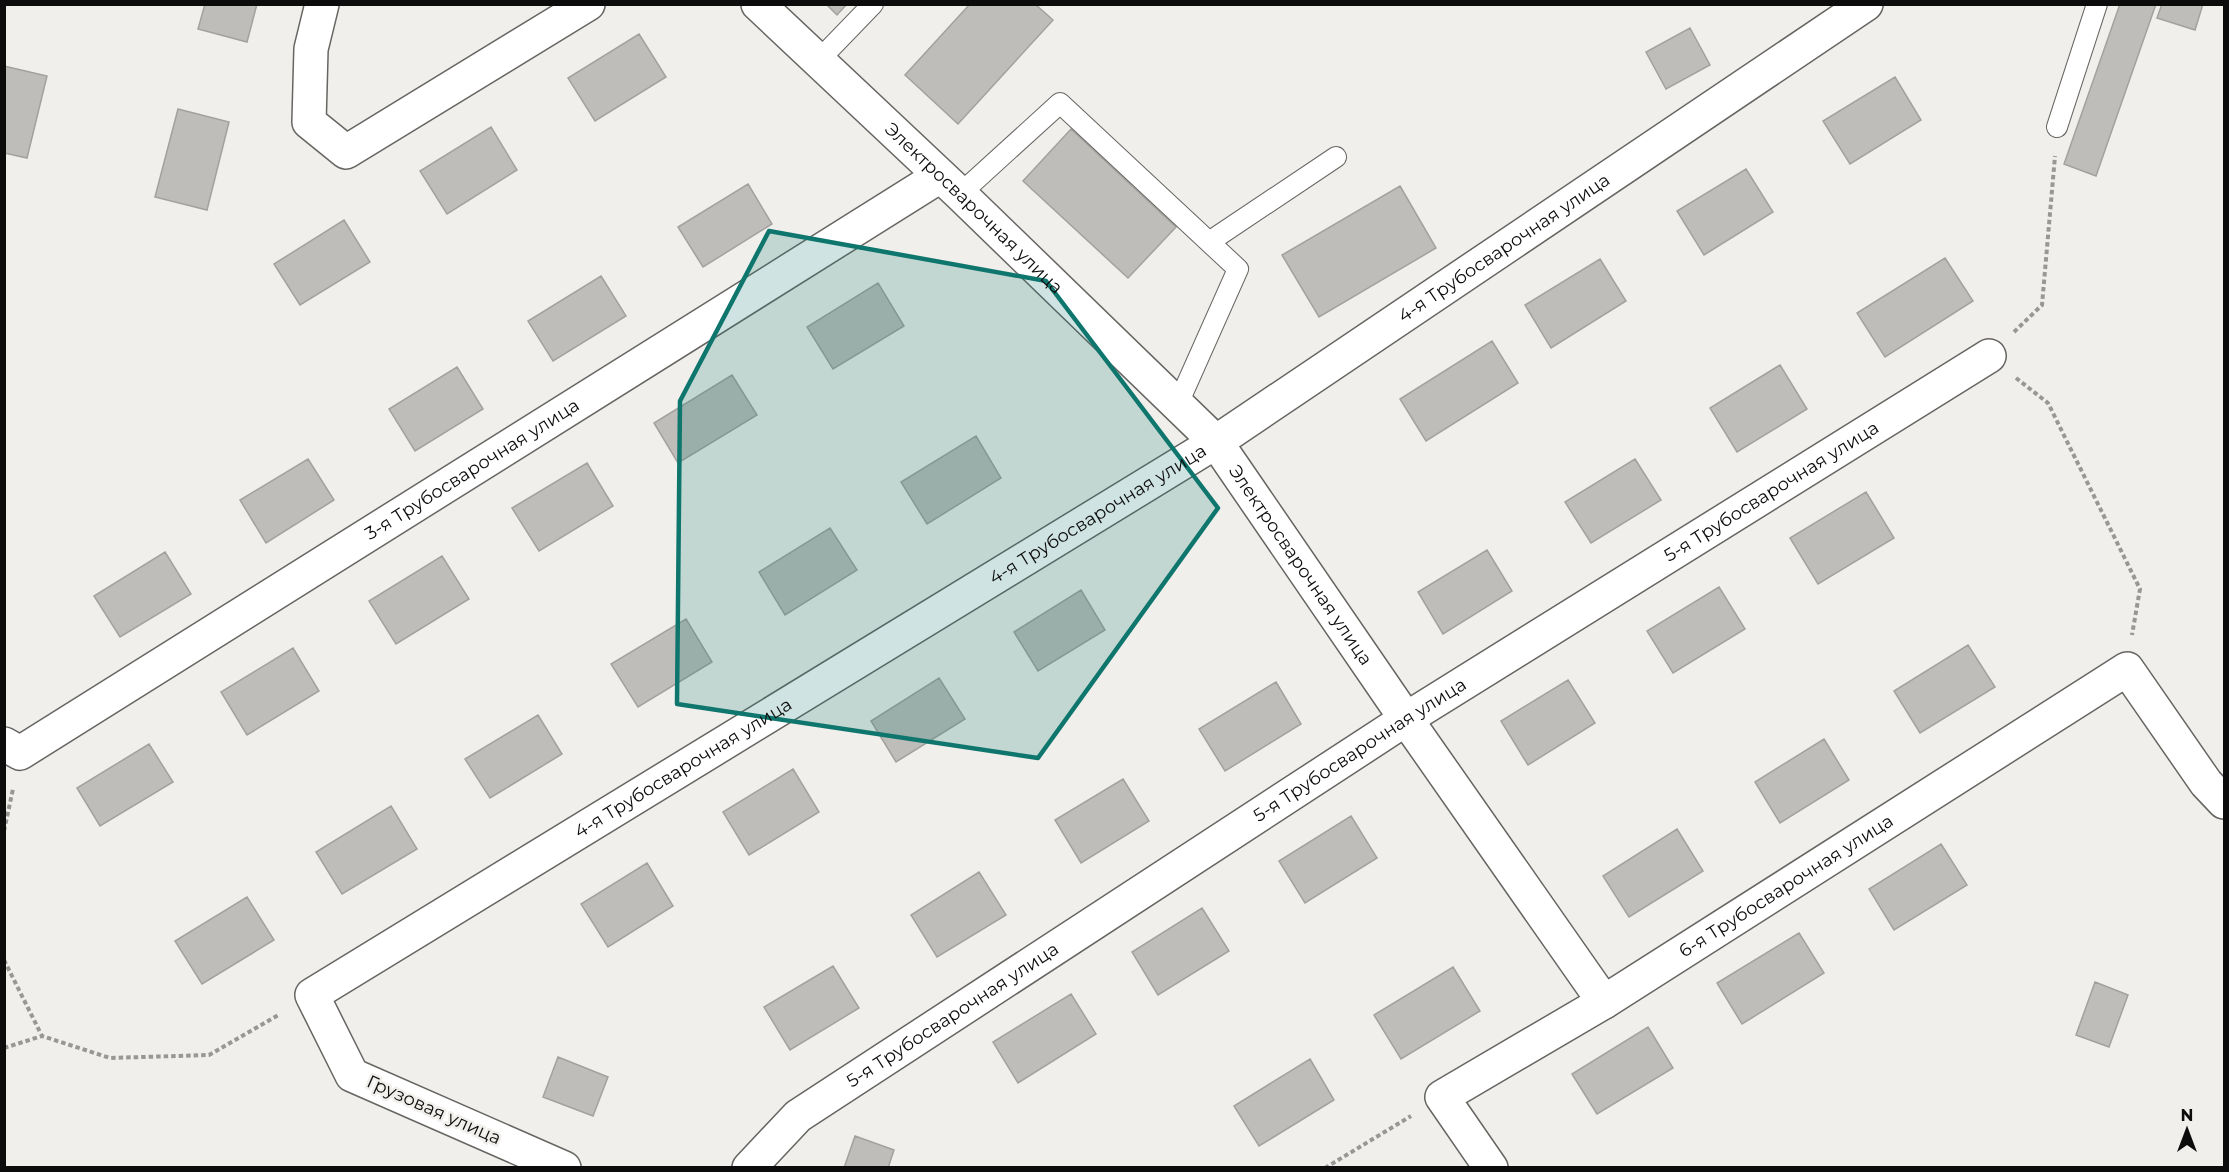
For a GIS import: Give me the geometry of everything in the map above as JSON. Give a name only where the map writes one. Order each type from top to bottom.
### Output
[{"type":"street","points":[[322,4],[311,49],[309,122],[346,152],[588,4]]},
{"type":"street","name":"Электросварочная улица","points":[[758,4],[950,185],[1216,442],[1604,1002]]},
{"type":"street","name":"4-я Трубосварочная улица","points":[[312,995],[1216,442],[1866,4]]},
{"type":"street","name":"3-я Трубосварочная улица","points":[[12,748],[950,185]]},
{"type":"street","name":"5-я Трубосварочная улица","points":[[749,1167],[798,1116],[1406,719],[1989,356]]},
{"type":"street","points":[[2127,669],[2206,783],[2224,802]]},
{"type":"street","name":"6-я Трубосварочная улица","points":[[1442,1097],[1604,1002],[2127,669]]},
{"type":"street","name":"Грузовая улица","points":[[312,995],[352,1075],[564,1167]]},
{"type":"street","points":[[1442,1097],[1491,1167]]},
{"type":"lane","points":[[818,61],[873,4]]},
{"type":"lane","points":[[2057,127],[2097,4]]},
{"type":"lane","points":[[950,185],[1060,103],[1238,269],[1178,406]]},
{"type":"lane","points":[[1209,242],[1336,157]]},
{"type":"path","points":[[2057,127],[2042,305],[1989,356],[2048,402],[2140,589],[2127,669]]},
{"type":"path","points":[[4,831],[12,748]]},
{"type":"path","points":[[4,960],[42,1036]]},
{"type":"path","points":[[4,1048],[42,1036],[110,1058],[209,1055],[312,995]]},
{"type":"path","points":[[1325,1167],[1442,1097]]},
{"type":"highlighted area","points":[[769,231],[1046,281],[1218,508],[1038,758],[677,704],[680,401]]},
{"type":"building","points":[[205,4],[257,4],[247,42],[198,29]]},
{"type":"building","points":[[826,4],[847,4],[837,15]]},
{"type":"building","points":[[970,4],[1035,4],[1053,20],[958,124],[905,75]]},
{"type":"building","points":[[2120,4],[2156,4],[2096,176],[2064,164]]},
{"type":"building","points":[[2162,4],[2203,4],[2195,30],[2157,18]]},
{"type":"building","points":[[1690,28],[1710,65],[1666,89],[1646,52]]},
{"type":"building","points":[[639,34],[666,77],[595,121],[568,78]]},
{"type":"building","points":[[4,66],[47,76],[27,158],[4,153]]},
{"type":"building","points":[[1895,77],[1921,120],[1850,164],[1823,121]]},
{"type":"building","points":[[178,109],[229,122],[207,210],[155,197]]},
{"type":"building","points":[[491,127],[517,170],[447,214],[420,171]]},
{"type":"building","points":[[1071,129],[1176,227],[1128,278],[1023,181]]},
{"type":"building","points":[[1746,169],[1773,212],[1704,255],[1677,211]]},
{"type":"building","points":[[748,184],[772,224],[703,267],[678,227]]},
{"type":"building","points":[[1400,186],[1436,248],[1319,317],[1282,255]]},
{"type":"building","points":[[344,220],[370,262],[300,305],[274,264]]},
{"type":"building","points":[[1945,258],[1973,301],[1885,357],[1857,313]]},
{"type":"building","points":[[1600,259],[1626,301],[1551,348],[1525,305]]},
{"type":"building","points":[[601,276],[626,316],[553,361],[528,321]]},
{"type":"building","points":[[878,283],[904,326],[833,369],[807,327]]},
{"type":"building","points":[[1492,341],[1518,383],[1426,441],[1400,399]]},
{"type":"building","points":[[1780,365],[1807,409],[1737,452],[1710,408]]},
{"type":"building","points":[[457,367],[483,409],[415,451],[389,409]]},
{"type":"building","points":[[732,375],[757,415],[678,463],[654,423]]},
{"type":"building","points":[[976,436],[1001,478],[927,524],[901,482]]},
{"type":"building","points":[[308,459],[334,500],[266,543],[240,500]]},
{"type":"building","points":[[1635,459],[1661,500],[1591,543],[1565,502]]},
{"type":"building","points":[[587,463],[613,506],[539,551],[512,508]]},
{"type":"building","points":[[1866,492],[1894,538],[1818,584],[1790,538]]},
{"type":"building","points":[[830,528],[857,570],[785,615],[759,572]]},
{"type":"building","points":[[1487,550],[1512,591],[1443,634],[1418,592]]},
{"type":"building","points":[[165,552],[191,594],[120,637],[94,596]]},
{"type":"building","points":[[442,556],[469,599],[396,644],[369,601]]},
{"type":"building","points":[[1719,587],[1745,629],[1673,673],[1647,631]]},
{"type":"building","points":[[1081,590],[1105,630],[1038,671],[1014,632]]},
{"type":"building","points":[[686,619],[712,662],[638,707],[611,664]]},
{"type":"building","points":[[1968,645],[1995,687],[1920,733],[1894,691]]},
{"type":"building","points":[[293,648],[319,691],[247,735],[221,692]]},
{"type":"building","points":[[939,678],[965,719],[896,762],[871,721]]},
{"type":"building","points":[[1568,680],[1595,723],[1528,765],[1501,721]]},
{"type":"building","points":[[1276,682],[1301,724],[1225,771],[1199,729]]},
{"type":"building","points":[[538,715],[562,754],[490,798],[465,759]]},
{"type":"building","points":[[1824,739],[1849,780],[1780,823],[1755,782]]},
{"type":"building","points":[[149,744],[173,782],[100,826],[77,788]]},
{"type":"building","points":[[793,769],[819,812],[749,855],[723,812]]},
{"type":"building","points":[[1123,779],[1149,821],[1081,863],[1055,820]]},
{"type":"building","points":[[391,806],[417,849],[342,894],[316,852]]},
{"type":"building","points":[[1351,816],[1377,858],[1305,903],[1279,861]]},
{"type":"building","points":[[1677,829],[1703,871],[1629,917],[1603,876]]},
{"type":"building","points":[[1941,844],[1967,885],[1894,930],[1869,889]]},
{"type":"building","points":[[647,863],[673,906],[608,947],[581,904]]},
{"type":"building","points":[[979,872],[1006,915],[937,957],[911,915]]},
{"type":"building","points":[[247,897],[274,940],[202,984],[175,941]]},
{"type":"building","points":[[1202,908],[1229,951],[1158,995],[1132,952]]},
{"type":"building","points":[[1799,933],[1824,973],[1742,1024],[1717,983]]},
{"type":"building","points":[[833,966],[859,1008],[790,1050],[764,1007]]},
{"type":"building","points":[[1453,967],[1480,1011],[1401,1059],[1374,1015]]},
{"type":"building","points":[[2095,982],[2128,995],[2109,1047],[2076,1035]]},
{"type":"building","points":[[1071,994],[1096,1034],[1018,1083],[993,1042]]},
{"type":"building","points":[[1648,1027],[1673,1068],[1597,1114],[1572,1074]]},
{"type":"building","points":[[558,1057],[608,1077],[593,1116],[543,1097]]},
{"type":"building","points":[[1310,1059],[1334,1100],[1259,1146],[1234,1106]]},
{"type":"building","points":[[855,1136],[894,1150],[888,1168],[844,1168]]}]
